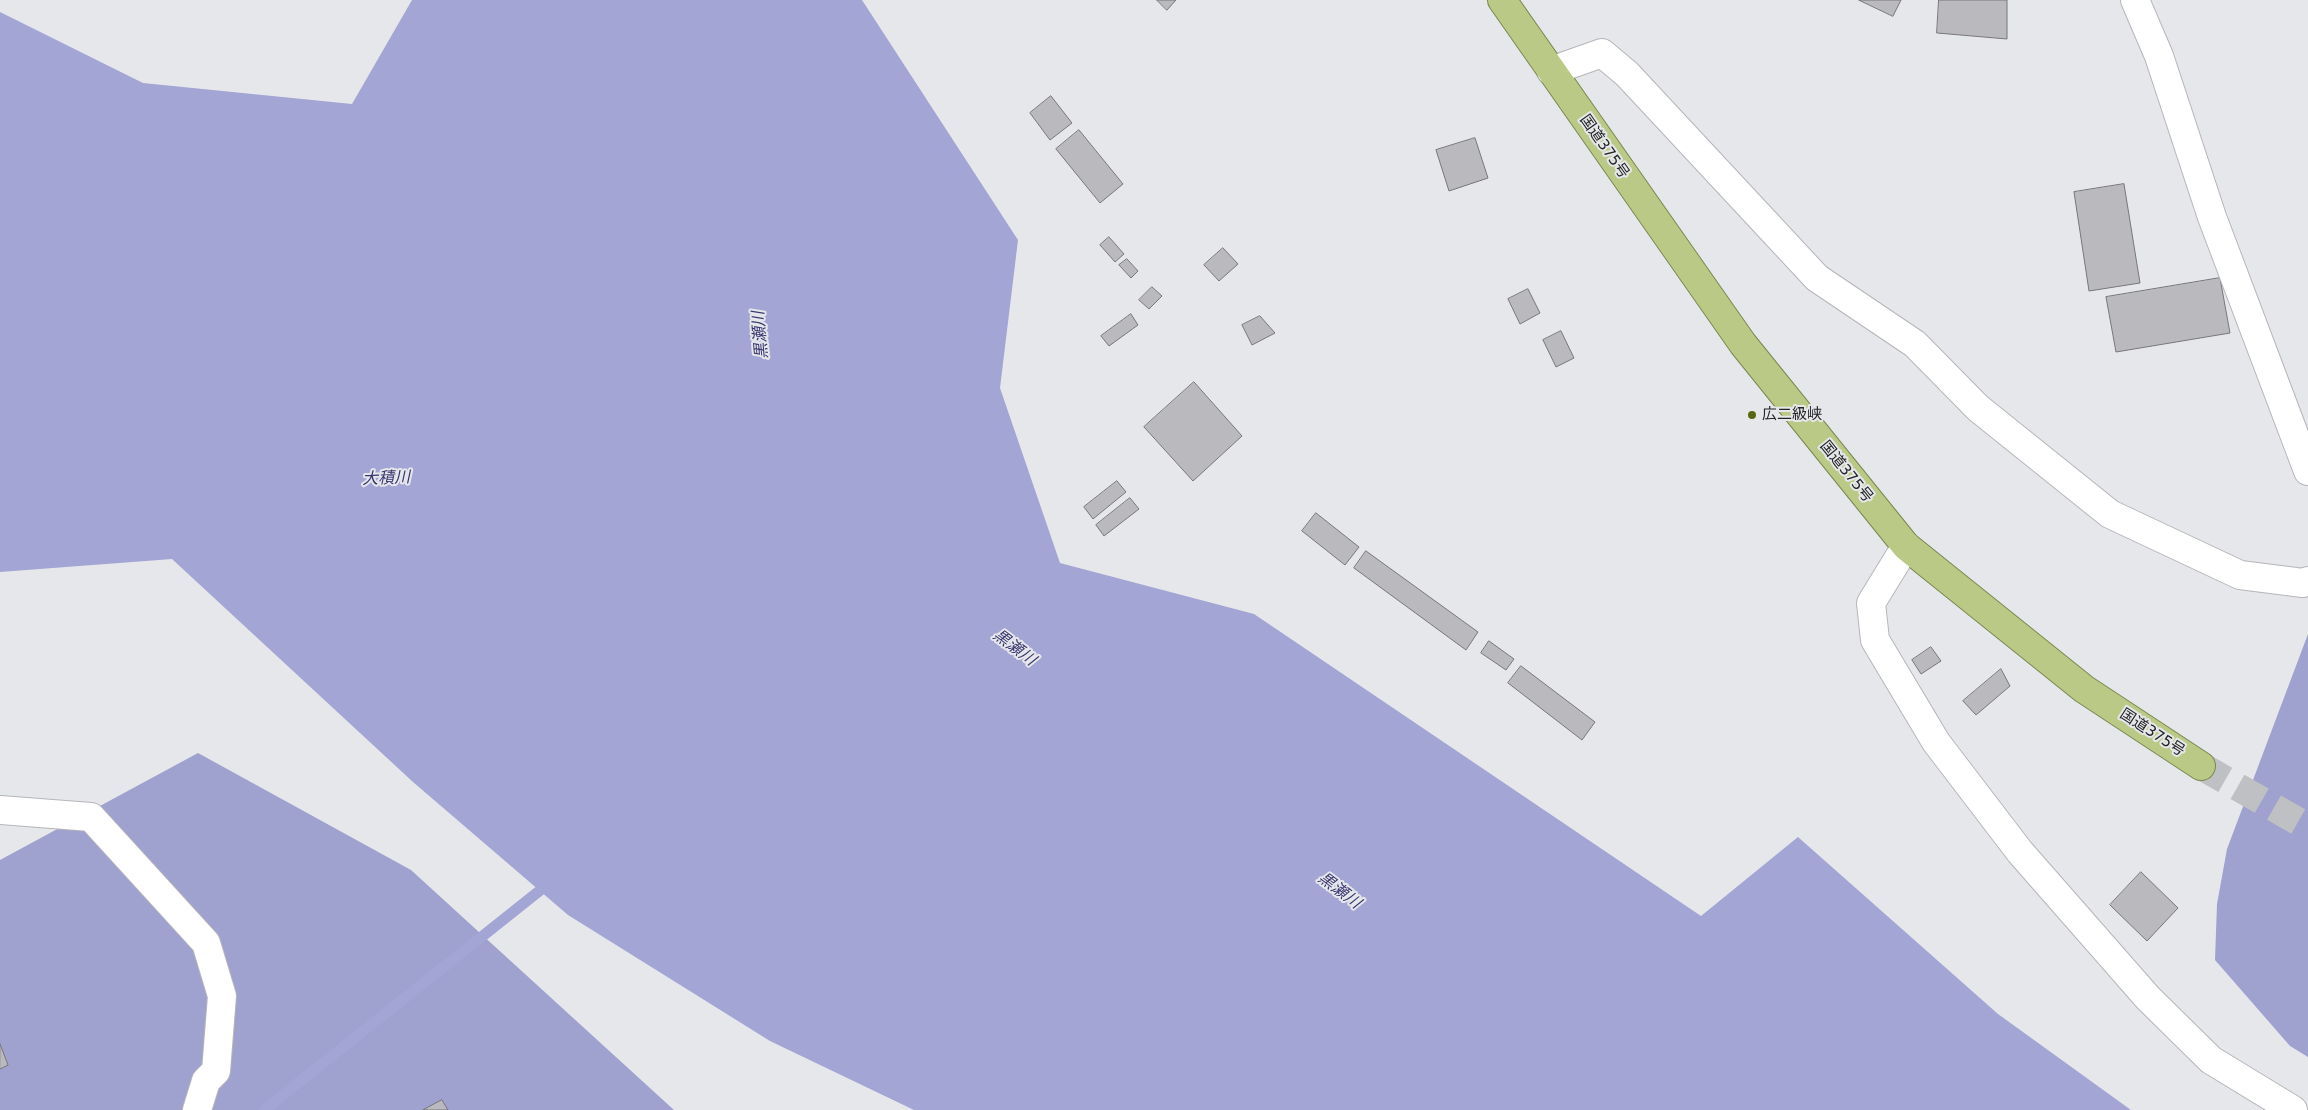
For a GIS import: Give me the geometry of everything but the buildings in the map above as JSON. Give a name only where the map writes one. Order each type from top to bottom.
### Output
[{"type":"highway","name":"国道375号","points":[[1502,0],[1742,344],[1906,546],[2084,689],[2201,766]]},
{"type":"street","points":[[2134,0],[2159,56],[2212,217],[2308,471]]},
{"type":"street","points":[[1551,71],[1602,53],[1627,74],[1817,278],[1915,344],[1978,408],[2110,514],[2240,575],[2303,583],[2308,581]]},
{"type":"street","points":[[1906,546],[1871,603],[1875,640],[1936,742],[2020,852],[2148,998],[2212,1060],[2293,1110]]},
{"type":"street","points":[[0,810],[92,817],[206,943],[222,996],[216,1071],[206,1081],[197,1110]]},
{"type":"shaded area","points":[[2308,634],[2308,1057],[2290,1046],[2215,960],[2217,904],[2227,849]]},
{"type":"shaded area","points":[[198,753],[411,870],[674,1110],[0,1110],[0,860]]},
{"type":"water","points":[[412,0],[862,0],[1018,240],[1000,388],[1060,563],[1254,614],[1701,916],[1798,837],[1998,1014],[2131,1110],[914,1110],[770,1041],[568,915],[413,782],[172,559],[0,572],[0,12],[143,83],[352,104]]},
{"type":"waterway","points":[[264,1110],[543,888],[548,880]]},
{"type":"tunnel","points":[[2201,766],[2308,827]]},
{"type":"place","name":"広二級峡","points":[[1752,415]]},
{"type":"water label","name":"黒瀬川","points":[[761,335]]},
{"type":"water label","name":"大積川","points":[[386,479]]},
{"type":"water label","name":"黒瀬川","points":[[1014,648]]},
{"type":"water label","name":"黒瀬川","points":[[1339,891]]}]
